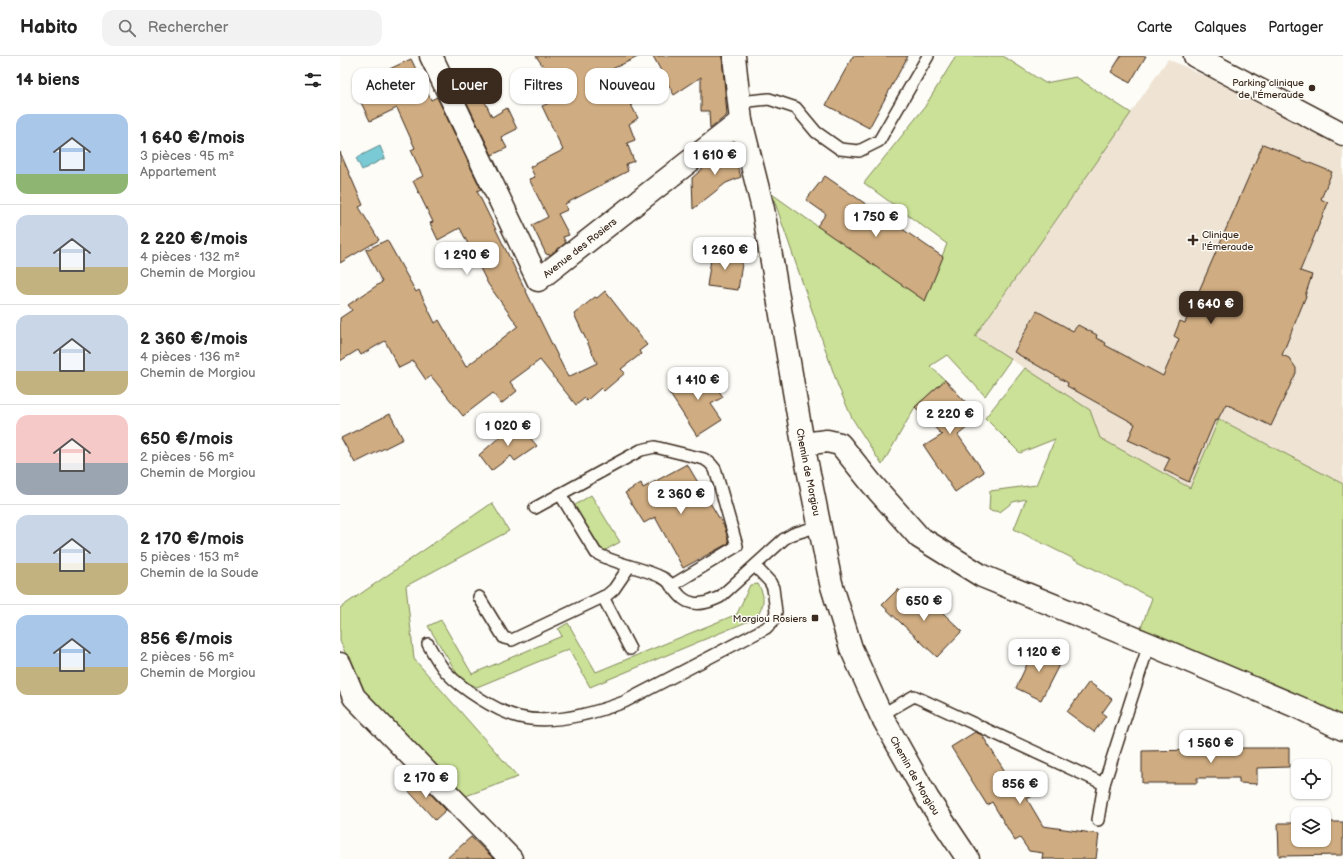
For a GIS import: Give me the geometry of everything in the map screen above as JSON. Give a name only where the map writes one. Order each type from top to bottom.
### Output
[{"type":"street","name":"Avenue des Rosiers","points":[[431,56],[538,280],[740,111]]},
{"type":"street","name":"Chemin de Morgiou","points":[[734,56],[740,111],[763,208],[803,444],[831,583],[851,648],[881,715],[928,799],[968,859]]},
{"type":"street","points":[[1194,56],[1343,134]]},
{"type":"street","points":[[803,444],[827,441],[840,444],[872,484],[919,537],[982,576],[1149,644],[1300,708],[1343,729]]},
{"type":"street","points":[[340,664],[354,697],[511,859]]},
{"type":"lane","points":[[740,111],[769,99],[796,108],[816,132],[840,149],[859,151],[879,141],[928,56]]},
{"type":"lane","points":[[535,508],[649,447],[704,458],[715,469],[737,546],[671,586]]},
{"type":"lane","points":[[560,494],[596,553],[606,559],[664,578],[682,600],[694,603],[708,602],[720,597],[784,539],[793,534],[819,526]]},
{"type":"lane","points":[[428,644],[445,671],[461,687],[479,699],[518,716],[534,719],[565,717],[603,710],[624,702],[766,628],[773,622],[776,612],[773,588],[770,582],[755,566]]},
{"type":"lane","points":[[478,597],[504,638],[508,640],[603,597],[614,589],[629,567]]},
{"type":"lane","points":[[603,597],[630,649]]},
{"type":"lane","points":[[1098,820],[1104,784],[1149,644]]},
{"type":"lane","points":[[881,715],[914,696],[1104,784]]},
{"type":"shaded area","name":"Clinique l'Émeraude","points":[[1168,59],[1274,108],[1343,143],[1343,484],[1219,419],[1191,488],[1100,438],[1090,410],[975,337]]},
{"type":"green space","points":[[956,56],[1003,56],[1045,83],[1076,77],[1131,113],[975,336],[1011,359],[985,396],[947,355],[930,366],[945,380],[915,407],[882,465],[852,418],[838,386],[772,194],[817,226],[930,286],[947,244],[864,183],[924,108]]},
{"type":"green space","points":[[1025,368],[1090,410],[1100,438],[1190,488],[1219,419],[1343,484],[1343,717],[1141,628],[1152,598],[1014,529],[1026,499],[1013,502],[1000,512],[989,510],[990,491],[1036,485],[1055,439],[1020,453],[985,418]]},
{"type":"green space","points":[[591,495],[620,542],[602,552],[572,507]]},
{"type":"green space","points":[[492,503],[509,531],[406,586],[414,659],[518,777],[463,797],[363,693],[340,641],[340,608]]},
{"type":"green space","points":[[758,584],[761,589],[763,601],[756,618],[590,687],[569,649],[477,687],[461,680],[428,626],[441,620],[472,674],[562,636],[558,629],[568,623],[596,672],[737,614],[750,585]]},
{"type":"water","points":[[380,146],[385,158],[362,170],[356,158]]},
{"type":"building","points":[[536,56],[640,56],[614,68],[585,68],[585,104],[631,104],[638,118],[629,124],[635,140],[627,143],[634,161],[626,164],[628,171],[565,204],[567,210],[558,214],[569,235],[563,237],[566,243],[550,255],[546,254],[532,225],[548,217],[529,179],[535,177],[530,167],[563,150],[542,106],[547,104],[577,104],[577,68],[544,68]]},
{"type":"building","points":[[653,56],[722,56],[727,115],[710,129],[709,111],[701,111],[701,77],[674,95],[669,86],[669,68],[659,68]]},
{"type":"building","points":[[853,56],[908,56],[869,128],[826,105]]},
{"type":"building","points":[[1121,56],[1146,56],[1130,83],[1111,72]]},
{"type":"building","points":[[411,59],[415,68],[392,68]]},
{"type":"building","points":[[429,96],[431,100],[437,97],[437,104],[440,104],[481,189],[477,191],[568,377],[597,363],[574,314],[605,291],[647,345],[639,351],[641,354],[621,369],[625,373],[604,391],[601,388],[586,401],[585,398],[576,405],[540,360],[510,382],[517,391],[501,404],[493,393],[463,416],[431,376],[426,380],[413,361],[399,368],[385,341],[361,355],[358,350],[340,361],[340,318],[352,310],[348,305],[382,282],[366,250],[387,240],[416,292],[419,290],[435,323],[439,320],[466,367],[518,326],[488,284],[460,228],[438,240],[430,223],[433,222],[413,181],[423,176],[411,150],[415,148],[397,108],[370,121],[362,104],[429,104]]},
{"type":"building","points":[[468,104],[486,104],[492,117],[507,108],[517,129],[501,137],[507,148],[492,155]]},
{"type":"building","points":[[1263,144],[1332,172],[1321,199],[1328,203],[1300,271],[1312,275],[1306,296],[1282,355],[1289,358],[1296,368],[1296,373],[1271,426],[1226,404],[1217,421],[1215,420],[1189,482],[1164,470],[1170,458],[1128,440],[1135,424],[1067,386],[1068,383],[1014,352],[1037,311],[1073,331],[1078,325],[1097,335],[1096,338],[1106,343],[1105,345],[1163,376],[1179,339],[1174,336],[1180,321],[1185,323]]},
{"type":"building","points":[[730,145],[741,177],[726,183],[693,209],[692,178]]},
{"type":"building","points":[[340,152],[363,205],[359,207],[379,240],[340,263]]},
{"type":"building","points":[[825,176],[943,257],[925,301],[817,226],[826,214],[806,200]]},
{"type":"building","points":[[712,252],[743,257],[738,290],[707,286]]},
{"type":"building","points":[[704,369],[723,397],[711,404],[722,420],[697,436],[668,391]]},
{"type":"building","points":[[945,380],[974,411],[968,416],[974,422],[958,435],[984,472],[955,492],[924,446],[942,435],[915,407]]},
{"type":"building","points":[[390,414],[403,439],[355,463],[341,438]]},
{"type":"building","points":[[517,422],[537,446],[515,461],[511,456],[491,471],[479,455]]},
{"type":"building","points":[[687,464],[725,528],[729,543],[683,568],[655,517],[644,523],[625,493],[641,483],[643,488]]},
{"type":"building","points":[[898,589],[916,607],[925,596],[962,631],[937,657],[882,605]]},
{"type":"building","points":[[1035,647],[1062,659],[1041,700],[1016,688]]},
{"type":"building","points":[[1089,682],[1112,699],[1102,713],[1106,716],[1094,732],[1067,712]]},
{"type":"building","points":[[975,732],[982,735],[1013,784],[1029,774],[1040,792],[1027,799],[1043,826],[1099,834],[1096,859],[1042,859],[1043,853],[1029,851],[1020,838],[1015,841],[992,802],[987,805],[951,747]]},
{"type":"building","points":[[1200,745],[1239,745],[1239,748],[1289,748],[1289,767],[1257,768],[1257,784],[1239,783],[1239,778],[1197,778],[1197,783],[1142,783],[1142,751],[1199,750]]},
{"type":"building","points":[[415,778],[446,810],[435,820],[405,787]]},
{"type":"building","points":[[1331,822],[1343,822],[1343,855],[1279,856],[1278,823],[1291,823],[1291,847],[1331,847]]},
{"type":"building","points":[[471,837],[494,859],[446,859]]},
{"type":"place","name":"Parking clinique de l'Émeraude","points":[[1312,88]]},
{"type":"place","name":"Clinique l'Émeraude","points":[[1193,240]]},
{"type":"place","name":"Morgiou Rosiers","points":[[815,618]]}]
